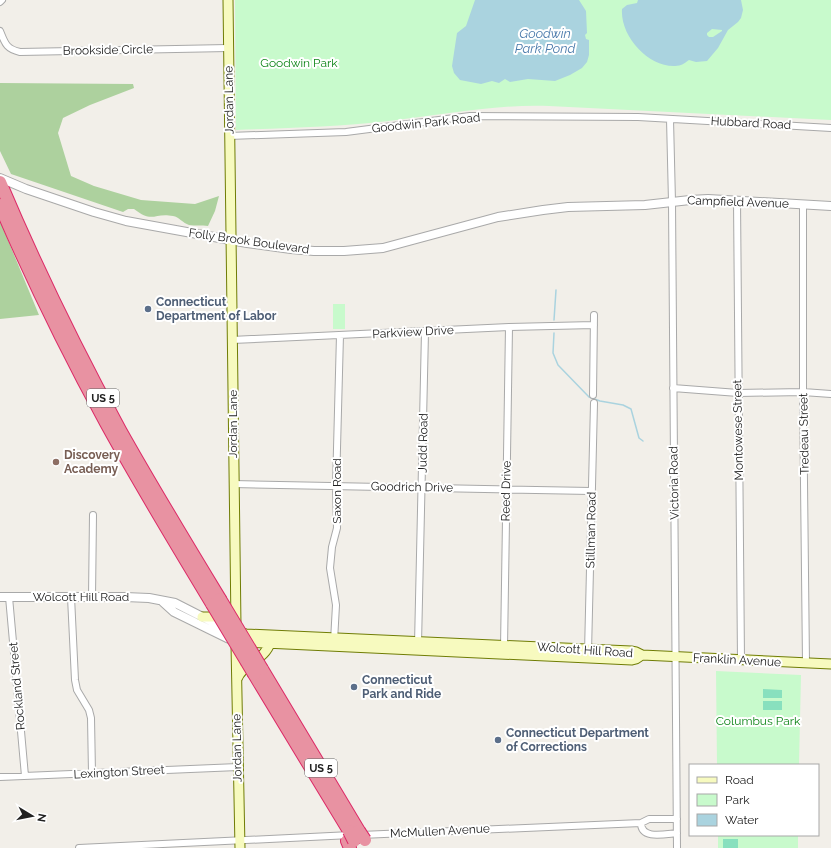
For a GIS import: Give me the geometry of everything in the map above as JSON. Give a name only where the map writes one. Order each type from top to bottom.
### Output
[{"type":"highway","name":"US 5","points":[[1,183],[50,292],[102,395],[216,602]]},
{"type":"highway","name":"US 5","points":[[0,206],[52,318],[106,424],[141,485],[258,671],[355,840]]},
{"type":"highway","name":"US 5","points":[[258,671],[326,794],[355,840]]},
{"type":"main road","name":"Jordan Lane","points":[[228,0],[233,484],[240,844]]},
{"type":"main road","points":[[202,617],[213,617],[221,614],[229,607],[235,596]]},
{"type":"main road","name":"Wolcott Hill Road","points":[[236,636],[246,634],[334,642],[588,653],[632,660],[642,656]]},
{"type":"main road","name":"Wolcott Hill Road","points":[[236,636],[270,643],[334,642]]},
{"type":"main road","points":[[236,680],[243,669],[267,650],[270,643]]},
{"type":"main road","name":"Franklin Avenue","points":[[642,656],[831,664]]},
{"type":"street","name":"Brookside Circle","points":[[0,31],[7,46],[20,52],[228,48]]},
{"type":"street","name":"Goodwin Park Road","points":[[230,136],[346,132],[470,116],[670,118]]},
{"type":"street","name":"Hubbard Road","points":[[670,118],[831,128]]},
{"type":"street","name":"Victoria Road","points":[[670,118],[677,848]]},
{"type":"street","name":"Folly Brook Boulevard","points":[[1,183],[26,189],[108,216],[147,226],[291,249],[344,252],[382,248],[498,218],[536,210],[568,207],[644,205]]},
{"type":"street","name":"Campfield Avenue","points":[[644,205],[690,200],[737,200],[831,206]]},
{"type":"street","name":"Montowese Street","points":[[737,200],[741,660]]},
{"type":"street","name":"Tredeau Street","points":[[803,204],[803,392],[806,663]]},
{"type":"street","points":[[593,394],[594,314]]},
{"type":"street","name":"Parkview Drive","points":[[232,340],[509,327],[594,325]]},
{"type":"street","name":"Reed Drive","points":[[504,650],[509,327]]},
{"type":"street","name":"Judd Road","points":[[418,646],[425,332]]},
{"type":"street","name":"Saxon Road","points":[[334,642],[336,605],[330,568],[332,547],[337,528],[336,486],[340,335]]},
{"type":"street","points":[[673,388],[738,393],[803,392],[831,394]]},
{"type":"street","name":"Stillman Road","points":[[588,653],[594,403]]},
{"type":"street","name":"Goodrich Drive","points":[[233,484],[591,491]]},
{"type":"street","points":[[92,515],[92,597]]},
{"type":"street","name":"Wolcott Hill Road","points":[[0,597],[145,597],[175,604],[183,612],[227,638],[236,636]]},
{"type":"street","name":"Rockland Street","points":[[9,597],[25,776]]},
{"type":"street","points":[[71,597],[75,680],[77,690],[89,710],[91,718],[92,773]]},
{"type":"street","name":"Wolcott Hill Road","points":[[183,612],[202,617],[223,627],[236,636]]},
{"type":"street","name":"Lexington Street","points":[[0,778],[238,767]]},
{"type":"street","name":"McMullen Avenue","points":[[79,848],[240,844],[641,822],[649,819],[677,819]]},
{"type":"street","points":[[641,822],[641,828],[645,832],[653,835],[677,834]]},
{"type":"green space","name":"Goodwin Park","points":[[235,0],[831,0],[831,120],[529,106],[469,110],[351,125],[236,130]]},
{"type":"green space","points":[[0,83],[133,84],[134,88],[90,105],[63,118],[58,133],[71,176],[94,186],[141,200],[195,204],[219,196],[215,211],[208,226],[189,225],[173,216],[167,215],[154,217],[145,216],[134,209],[128,209],[123,212],[11,174],[0,151]]},
{"type":"green space","points":[[0,221],[39,315],[0,319]]},
{"type":"green space","points":[[333,304],[345,304],[345,329],[333,329]]},
{"type":"green space","name":"Columbus Park","points":[[716,671],[801,675],[799,764],[717,764]]},
{"type":"green space","points":[[763,689],[782,690],[782,698],[763,698]]},
{"type":"green space","points":[[763,701],[782,701],[782,710],[763,710]]},
{"type":"green space","points":[[718,836],[798,836],[798,848],[718,848]]},
{"type":"green space","points":[[723,839],[738,839],[738,848],[723,848]]},
{"type":"water","name":"Goodwin Park Pond","points":[[475,0],[579,0],[586,11],[587,33],[585,35],[586,39],[589,40],[589,55],[587,62],[582,68],[555,81],[528,79],[510,82],[505,79],[499,83],[492,81],[481,84],[460,80],[454,73],[452,66],[457,33],[466,26]]},
{"type":"water","points":[[638,0],[741,0],[743,10],[741,18],[728,30],[718,48],[707,61],[696,62],[689,60],[681,65],[675,66],[665,65],[646,56],[631,39],[623,19],[622,9],[627,5],[637,3]],"holes":[[[712,29],[722,30],[713,37],[709,37],[707,35],[707,33]]]},
{"type":"waterway","points":[[554,320],[556,290]]},
{"type":"waterway","points":[[554,333],[553,353],[558,365],[589,397],[600,401],[623,405],[631,409],[639,438],[643,441]]},
{"type":"place","name":"Connecticut Department of Labor","points":[[148,309]]},
{"type":"place","name":"Discovery Academy","points":[[56,462]]},
{"type":"place","name":"Connecticut Park and Ride","points":[[354,687]]},
{"type":"place","name":"Connecticut Department of Corrections","points":[[498,740]]}]
